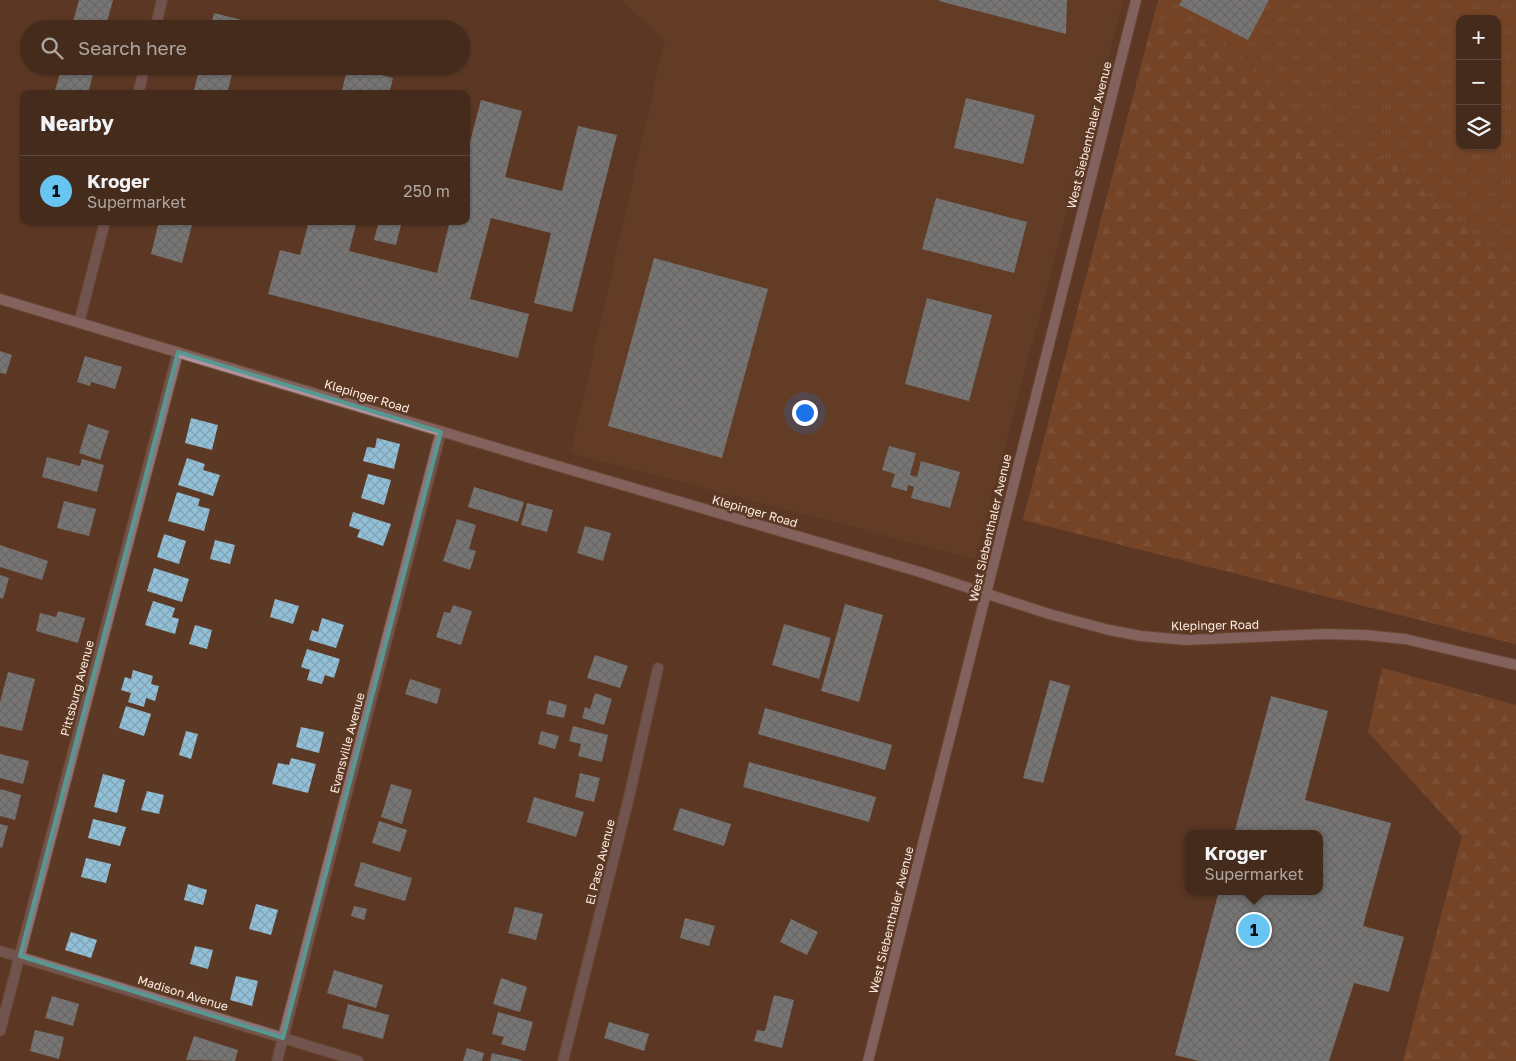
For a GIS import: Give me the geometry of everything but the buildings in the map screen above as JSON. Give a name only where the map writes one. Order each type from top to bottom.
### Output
[{"type":"street","points":[[157,20],[162,0]]},
{"type":"street","name":"West Siebenthaler Avenue","points":[[868,1061],[987,593],[1027,424],[1136,0]]},
{"type":"street","points":[[139,90],[143,75]]},
{"type":"street","points":[[79,323],[104,225]]},
{"type":"street","name":"Klepinger Road","points":[[0,299],[441,432],[987,593],[1049,614],[1141,636],[1194,640],[1324,634],[1365,635],[1420,642],[1516,665]]},
{"type":"street","name":"Pittsburg Avenue","points":[[0,1031],[178,352]]},
{"type":"street","name":"Evansville Avenue","points":[[277,1061],[441,432]]},
{"type":"street","name":"El Paso Avenue","points":[[563,1061],[629,797],[658,668]]},
{"type":"street","name":"Madison Avenue","points":[[0,951],[358,1061]]},
{"type":"highlighted area","points":[[178,352],[441,432],[283,1038],[20,956]]},
{"type":"shaded area","points":[[621,0],[1123,0],[975,559],[571,453],[665,40]]},
{"type":"green space","points":[[1158,0],[1516,0],[1516,644],[1023,520]]},
{"type":"green space","points":[[1154,17],[1211,36],[1251,64],[1292,108],[1334,143],[1393,162],[1443,210],[1516,268],[1516,644],[1023,520]]},
{"type":"green space","points":[[1382,668],[1516,705],[1516,1061],[1403,1061],[1462,836],[1368,732]]},
{"type":"place","name":"Kroger","points":[[1254,930]]}]
